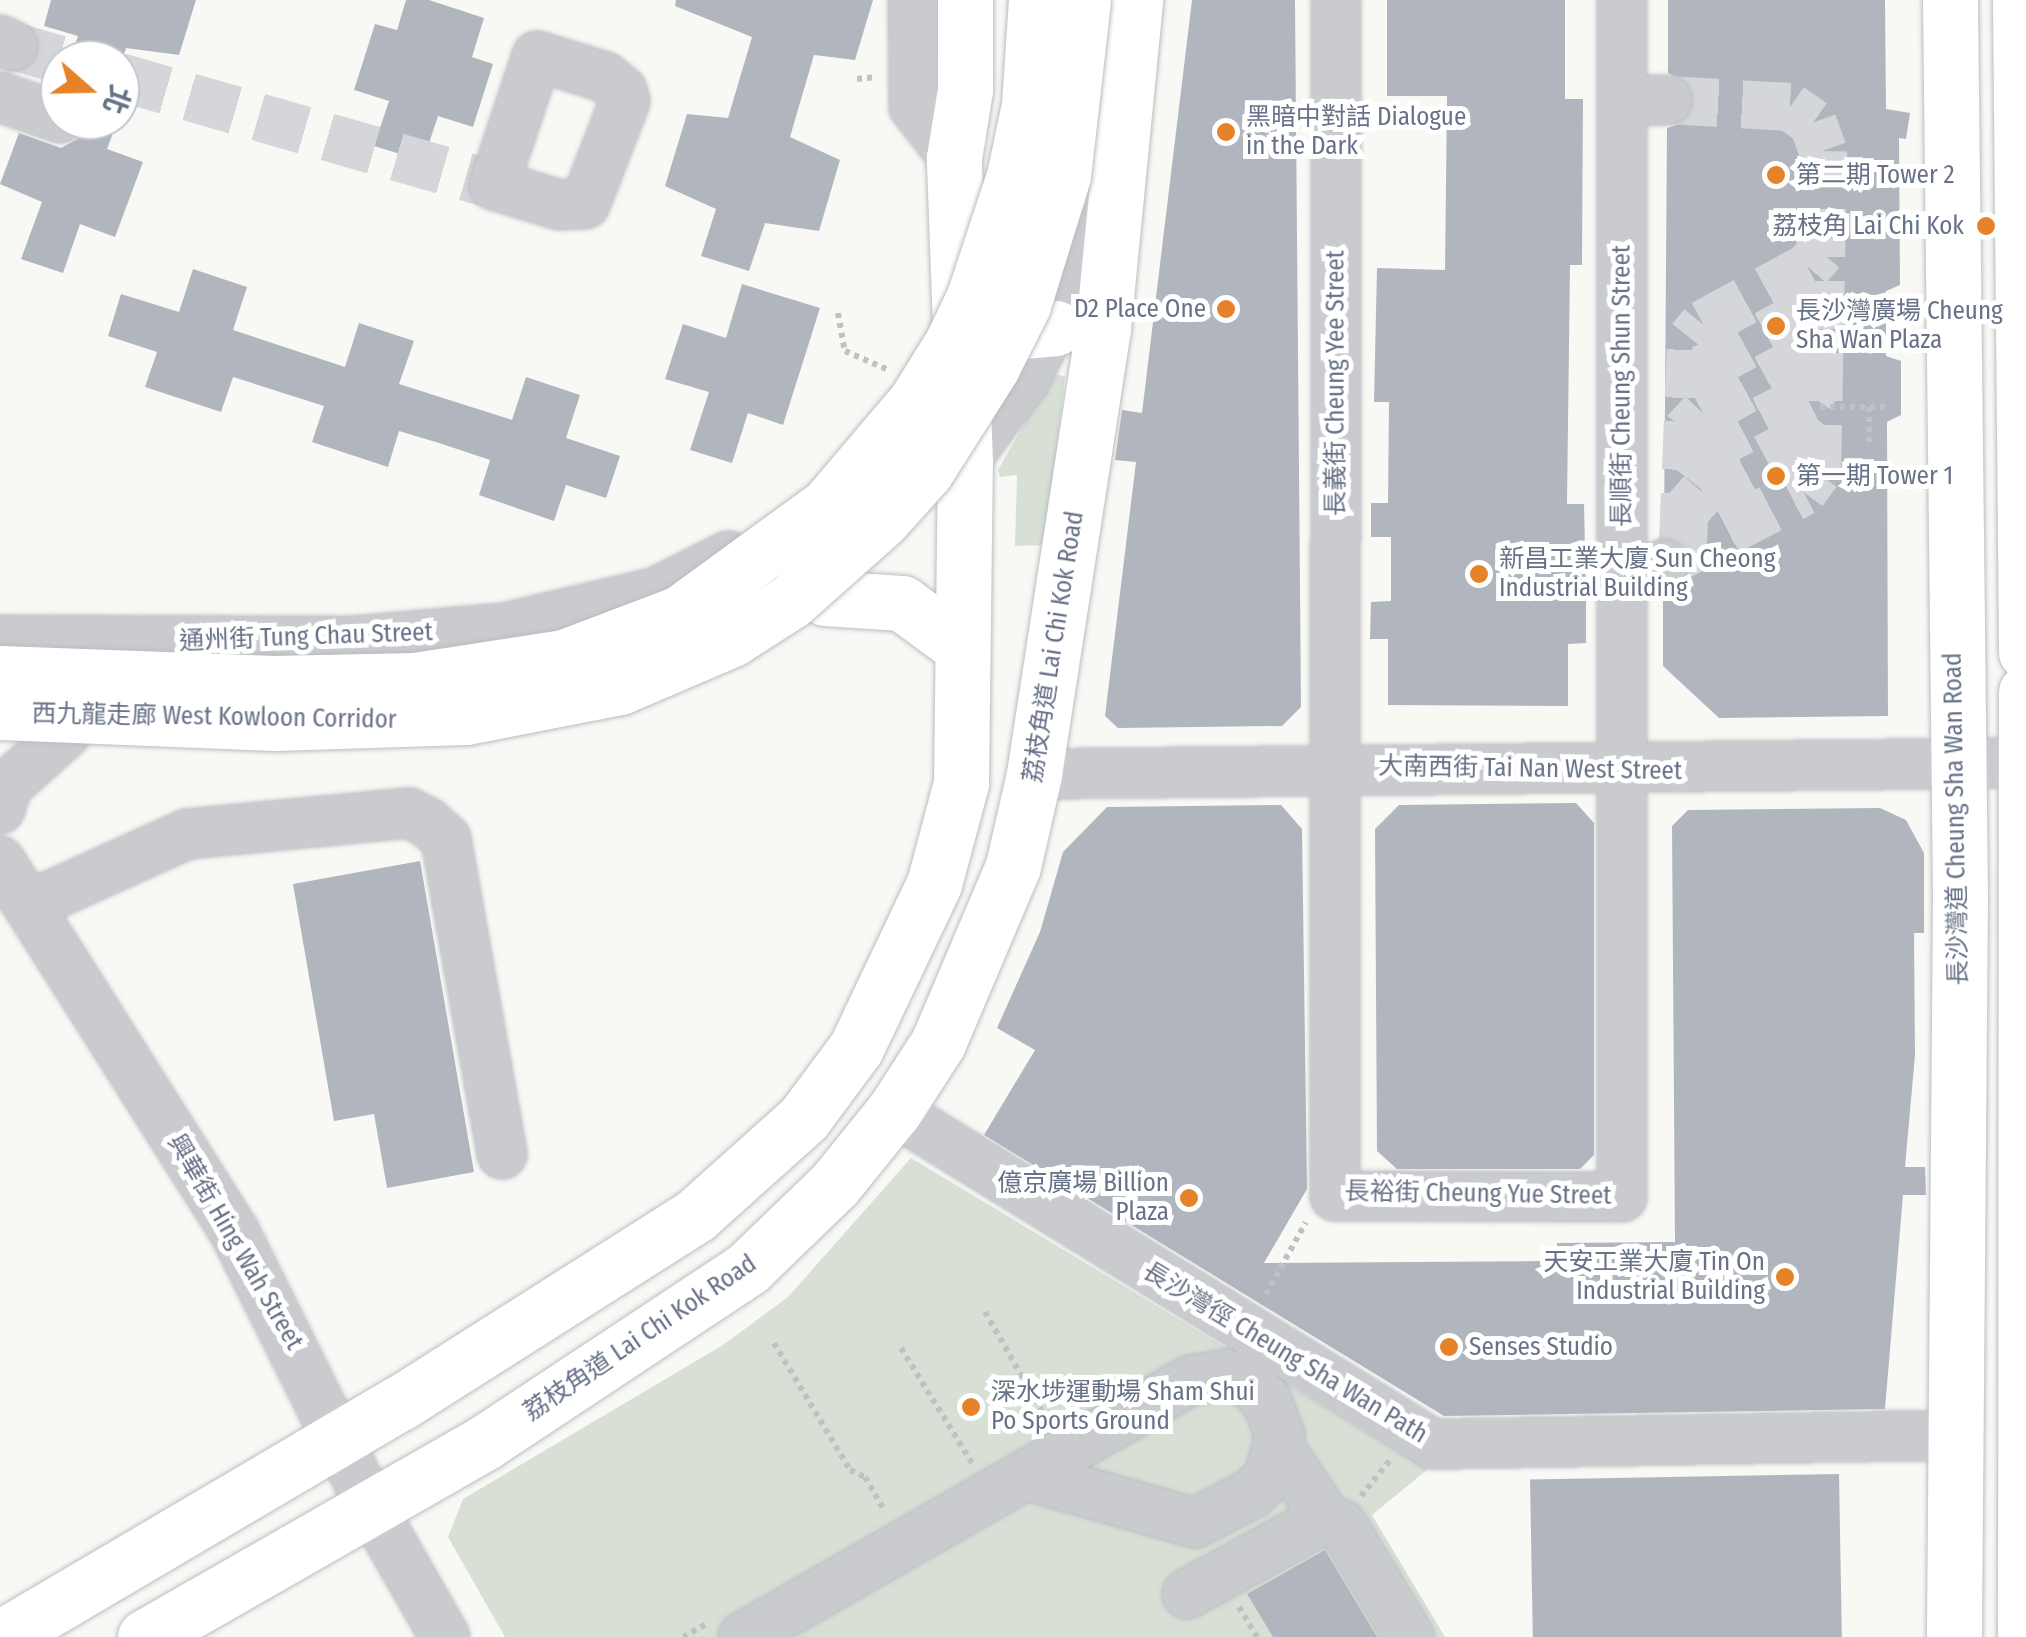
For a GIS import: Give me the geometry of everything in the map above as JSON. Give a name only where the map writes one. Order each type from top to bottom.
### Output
[{"type":"main road","points":[[2,1637],[338,1442],[696,1214],[804,1118],[884,997],[934,884],[957,806],[965,710],[962,300],[954,158],[965,90],[965,0]]},
{"type":"main road","name":"西九龍走廊 West Kowloon Corridor","points":[[0,673],[274,683],[415,680],[564,658],[680,613],[827,506],[916,401],[952,343],[974,298],[1014,176],[1028,105],[1036,0]]},
{"type":"main road","name":"西九龍走廊 West Kowloon Corridor","points":[[0,712],[274,723],[466,717],[604,692],[732,640],[791,601],[883,519],[926,471],[992,368],[1022,305],[1062,176],[1077,96],[1083,0]]},
{"type":"main road","name":"荔枝角道 Lai Chi Kok Road","points":[[145,1637],[372,1510],[748,1268],[835,1184],[894,1111],[972,971],[1013,866],[1034,774],[1086,453],[1136,0]]},
{"type":"main road","name":"長沙灣道 Cheung Sha Wan Road","points":[[1950,0],[1958,1435],[1954,1637]]},
{"type":"main road","points":[[2020,0],[2026,652]]},
{"type":"main road","points":[[962,300],[985,325],[1004,333],[1056,328]]},
{"type":"main road","points":[[826,598],[902,603],[962,646]]},
{"type":"main road","points":[[2025,1637],[2026,692]]},
{"type":"main road","points":[[957,806],[1002,782],[1034,774]]},
{"type":"street","points":[[914,0],[914,107],[954,158]]},
{"type":"street","name":"長義街 Cheung Yee Street","points":[[1336,0],[1336,766]]},
{"type":"street","name":"長順街 Cheung Shun Street","points":[[1622,0],[1644,100],[1643,574],[1622,772]]},
{"type":"street","points":[[0,96],[40,111]]},
{"type":"street","name":"荔枝角道 Lai Chi Kok Road","points":[[965,463],[1056,328],[1117,192]]},
{"type":"street","name":"通州街 Tung Chau Street","points":[[0,640],[355,641],[504,628],[657,592],[784,520],[835,472],[912,387],[962,300]]},
{"type":"street","points":[[0,729],[382,743],[494,730],[644,696],[712,666],[826,598],[890,544],[965,463]]},
{"type":"street","points":[[0,810],[12,780],[66,733]]},
{"type":"street","name":"大南西街 Tai Nan West Street","points":[[1034,774],[1336,766],[1622,772],[2025,764]]},
{"type":"street","name":"長裕街 Cheung Yue Street","points":[[1336,766],[1335,1196],[1622,1196],[1622,772]]},
{"type":"street","points":[[30,905],[187,834],[408,813],[427,822],[446,839],[502,1154]]},
{"type":"street","name":"興華街 Hing Wah Street","points":[[0,861],[234,1231],[372,1510],[445,1637]]},
{"type":"street","name":"長沙灣徑 Cheung Sha Wan Path","points":[[894,1111],[1434,1444],[1958,1435]]},
{"type":"street","points":[[742,1637],[904,1546],[1032,1455],[1211,1374],[1248,1383],[1266,1399],[1280,1449],[1326,1518],[1342,1525],[1409,1637]]},
{"type":"street","points":[[1032,1455],[1194,1523],[1251,1494],[1269,1477],[1280,1449]]},
{"type":"street","points":[[1187,1594],[1326,1518]]},
{"type":"path","points":[[838,314],[845,351],[886,369]]},
{"type":"path","points":[[1868,442],[1869,406]]},
{"type":"path","points":[[1820,407],[1888,407]]},
{"type":"path","points":[[1246,1330],[1316,1204]]},
{"type":"path","points":[[985,1312],[1050,1425]]},
{"type":"path","points":[[774,1343],[850,1470],[866,1477],[904,1546]]},
{"type":"path","points":[[902,1348],[966,1460],[978,1466]]},
{"type":"path","points":[[1032,1455],[1050,1425],[1064,1416]]},
{"type":"path","points":[[1326,1518],[1381,1476],[1407,1430]]},
{"type":"shaded area","points":[[1053,373],[1065,377],[1045,545],[1015,546],[1017,475],[1000,477],[998,470]]},
{"type":"shaded area","name":"深水埗運動場 Sham Shui Po Sports Ground","points":[[911,1158],[1428,1469],[1372,1515],[1445,1637],[505,1637],[448,1537],[463,1499],[723,1345],[788,1297]]},
{"type":"building","points":[[51,0],[196,0],[179,55],[140,50],[140,40],[77,40],[78,36],[44,26]]},
{"type":"building","points":[[406,0],[429,0],[484,18],[472,57],[493,64],[473,127],[438,116],[423,161],[374,146],[389,101],[354,90],[375,24],[397,30]]},
{"type":"building","points":[[676,0],[873,0],[855,60],[814,55],[790,137],[840,160],[819,231],[765,223],[749,271],[701,256],[716,209],[665,186],[687,114],[728,118],[752,37],[675,6]]},
{"type":"building","points":[[1192,0],[1295,0],[1301,707],[1282,726],[1118,728],[1105,716],[1136,462],[1115,460],[1122,410],[1142,413]]},
{"type":"building","points":[[1387,0],[1565,0],[1565,99],[1583,99],[1582,265],[1570,265],[1567,504],[1584,504],[1586,596],[1586,643],[1568,644],[1568,706],[1388,705],[1388,639],[1370,639],[1371,602],[1391,601],[1391,537],[1371,537],[1371,503],[1388,503],[1389,402],[1374,402],[1377,268],[1445,270],[1447,96],[1387,96]]},
{"type":"building","name":"長沙灣廣場 Cheung Sha Wan Plaza","points":[[1668,0],[1885,0],[1886,109],[1910,113],[1906,139],[1899,138],[1900,285],[1886,291],[1886,356],[1901,361],[1901,415],[1887,422],[1888,716],[1719,718],[1663,666],[1663,594],[1686,581],[1691,566],[1681,542],[1664,537],[1667,128],[1682,123],[1694,100],[1690,85],[1668,73]]},
{"type":"building","points":[[19,133],[61,148],[75,140],[110,140],[107,149],[143,162],[115,237],[80,224],[63,273],[21,259],[42,202],[0,184]]},
{"type":"building","points":[[193,269],[247,287],[233,330],[345,367],[359,323],[414,341],[399,384],[512,420],[526,377],[580,395],[566,438],[620,456],[606,498],[566,485],[554,521],[479,495],[490,460],[439,443],[399,431],[388,467],[312,442],[324,406],[233,377],[221,412],[145,387],[157,352],[108,336],[121,294],[179,312]]},
{"type":"building","points":[[742,284],[820,308],[783,425],[748,413],[732,463],[690,450],[709,392],[665,379],[683,324],[726,338]]},
{"type":"building","points":[[1576,803],[1594,823],[1594,1155],[1580,1169],[1397,1169],[1377,1151],[1375,829],[1399,805]]},
{"type":"building","points":[[1281,805],[1302,829],[1307,1189],[1264,1263],[1557,1261],[1557,1243],[1675,1242],[1672,826],[1688,810],[1880,808],[1906,820],[1924,853],[1924,933],[1914,933],[1915,1055],[1905,1167],[1925,1167],[1926,1195],[1903,1195],[1885,1409],[1444,1416],[984,1135],[1035,1050],[997,1028],[1040,932],[1063,852],[1107,807]]},
{"type":"building","points":[[420,861],[474,1172],[387,1188],[374,1114],[334,1121],[293,884]]},
{"type":"building","points":[[1839,1474],[1842,1637],[1533,1637],[1530,1479]]},
{"type":"building","points":[[1325,1550],[1377,1637],[1273,1637],[1247,1594]]},
{"type":"tunnel","points":[[13,46],[40,54]]},
{"type":"tunnel","points":[[140,83],[494,185]]},
{"type":"tunnel","points":[[1664,564],[1803,492],[1817,473],[1823,151],[1813,123],[1790,107],[1667,100]]},
{"type":"tunnel","points":[[1676,558],[1683,542],[1691,339],[1703,324],[1808,267],[1821,252]]},
{"type":"tunnel","points":[[1686,388],[1703,369],[1809,311],[1821,297]]},
{"type":"tunnel","points":[[1685,432],[1703,413],[1808,355],[1820,341]]},
{"type":"tunnel","points":[[1683,475],[1700,453],[1810,395],[1820,381]]},
{"type":"tunnel","points":[[1683,514],[1702,492],[1810,434],[1820,421]]},
{"type":"place","name":"黑暗中對話 Dialogue in the Dark","points":[[1226,132]]},
{"type":"place","name":"第二期 Tower 2","points":[[1776,175]]},
{"type":"place","name":"荔枝角 Lai Chi Kok","points":[[1986,226]]},
{"type":"place","name":"D2 Place One","points":[[1226,309]]},
{"type":"place","name":"長沙灣廣場 Cheung Sha Wan Plaza","points":[[1776,326]]},
{"type":"place","name":"第一期 Tower 1","points":[[1776,476]]},
{"type":"place","name":"新昌工業大廈 Sun Cheong Industrial Building","points":[[1479,574]]},
{"type":"place","name":"億京廣場 Billion Plaza","points":[[1189,1198]]},
{"type":"place","name":"天安工業大廈 Tin On Industrial Building","points":[[1785,1277]]},
{"type":"place","name":"Senses Studio","points":[[1449,1347]]},
{"type":"place","name":"深水埗運動場 Sham Shui Po Sports Ground","points":[[971,1407]]}]
